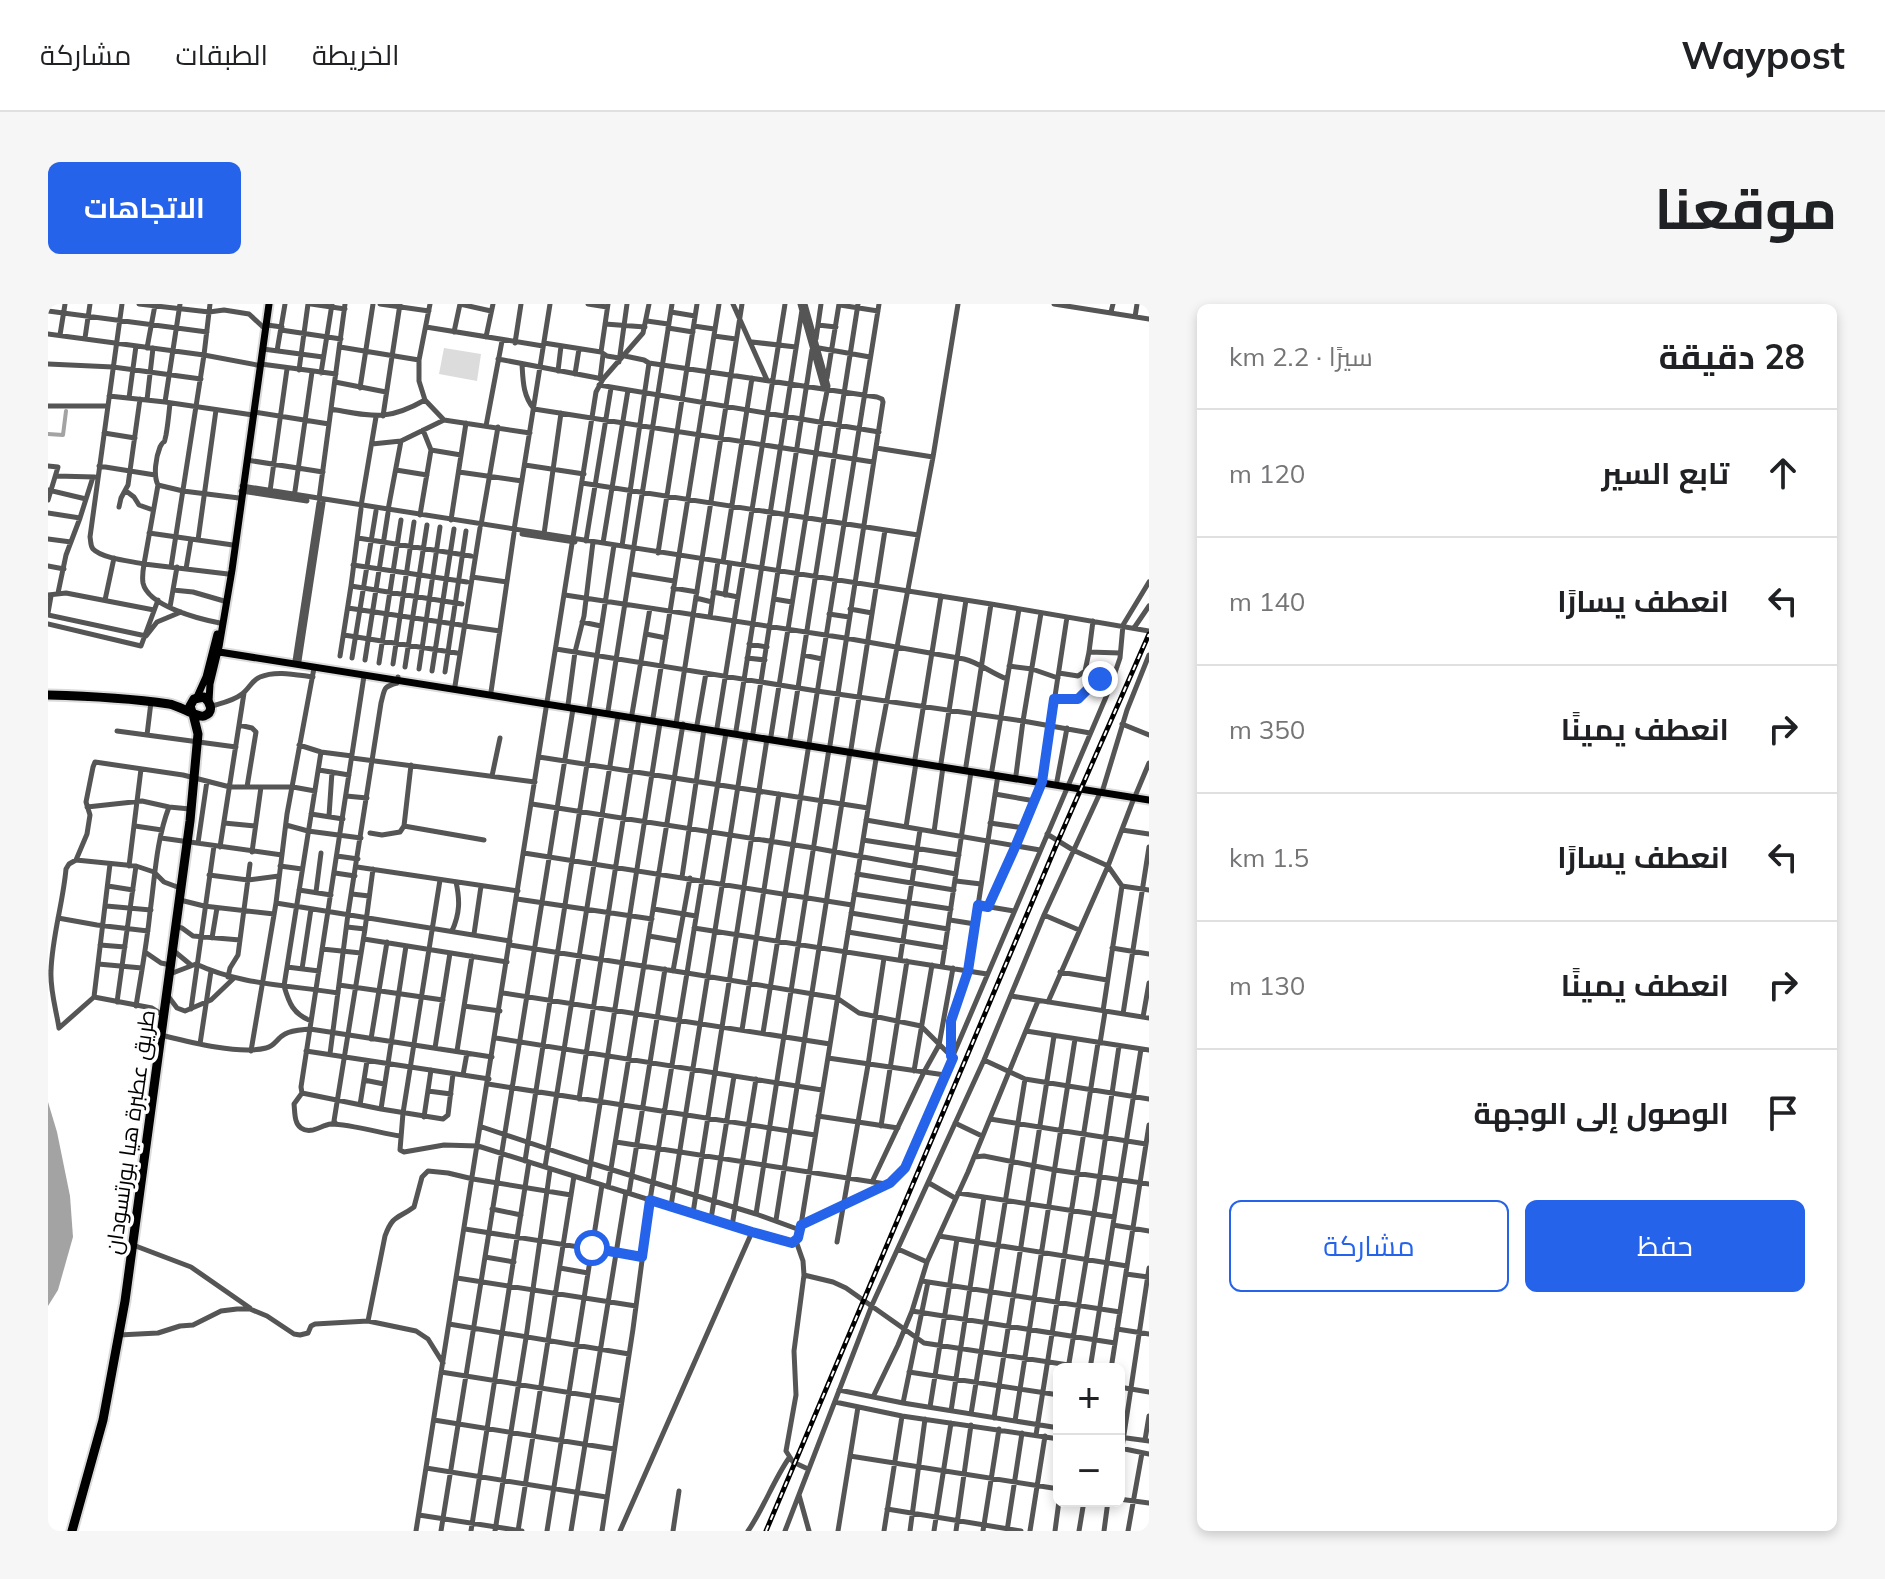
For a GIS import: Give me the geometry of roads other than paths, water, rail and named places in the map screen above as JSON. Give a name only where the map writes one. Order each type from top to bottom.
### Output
[{"type":"highway","points":[[48,695],[172,704],[204,697],[208,708],[198,738]]},
{"type":"highway","points":[[195,699],[190,706],[198,738]]},
{"type":"highway","points":[[172,704],[199,717],[208,708]]},
{"type":"highway","name":"طريق عطبرة هيا بورتسودان","points":[[72,1531],[98,1440],[119,1335],[180,900],[198,738]]},
{"type":"main road","points":[[208,708],[210,684],[220,650],[268,304]]},
{"type":"main road","points":[[259,365],[265,326]]},
{"type":"main road","points":[[195,699],[220,650],[220,623],[252,414]]},
{"type":"main road","points":[[220,650],[548,703]]},
{"type":"main road","points":[[220,650],[314,672],[455,686],[750,735]]},
{"type":"main road","points":[[592,710],[635,717]]},
{"type":"main road","points":[[701,727],[1069,785]]},
{"type":"main road","points":[[769,738],[809,744]]},
{"type":"main road","points":[[995,773],[1149,798]]},
{"type":"street","points":[[60,335],[65,304]]},
{"type":"street","points":[[85,338],[90,304]]},
{"type":"street","points":[[58,593],[66,555],[99,466],[122,304]]},
{"type":"street","points":[[139,304],[249,314],[265,326],[326,337],[367,351],[419,360]]},
{"type":"street","points":[[170,607],[175,536],[197,407],[210,304]]},
{"type":"street","points":[[277,351],[285,304]]},
{"type":"street","points":[[297,661],[345,307],[310,304],[299,370]]},
{"type":"street","points":[[360,388],[373,304]]},
{"type":"street","points":[[380,304],[430,307],[419,360],[419,381],[425,400],[444,420]]},
{"type":"street","points":[[454,332],[460,304],[492,308],[486,337]]},
{"type":"street","points":[[515,343],[521,304]]},
{"type":"street","points":[[491,692],[550,304]]},
{"type":"street","points":[[441,1531],[557,808],[575,652],[585,598],[581,541],[582,483],[601,381],[608,306],[588,304]]},
{"type":"street","points":[[621,359],[627,304]]},
{"type":"street","points":[[601,381],[641,337],[649,304]]},
{"type":"street","points":[[608,711],[672,304]]},
{"type":"street","points":[[658,553],[697,304]]},
{"type":"street","points":[[588,1180],[652,774],[661,666],[719,304]]},
{"type":"street","points":[[731,304],[768,381]]},
{"type":"street","points":[[547,1531],[592,1248],[616,1142],[654,909],[674,778],[693,615],[742,304]]},
{"type":"street","points":[[717,728],[767,413],[768,381],[785,304]]},
{"type":"street","points":[[671,1206],[738,788],[762,681],[821,304]]},
{"type":"street","points":[[692,1213],[759,791],[780,685],[839,304],[879,308],[763,1033]]},
{"type":"street","points":[[808,1469],[793,1462],[786,1451],[797,1387],[794,1351],[804,1275],[796,1241],[877,755],[933,457],[958,304]]},
{"type":"street","points":[[1054,304],[1089,307],[1149,319]]},
{"type":"street","points":[[1111,312],[1113,304]]},
{"type":"street","points":[[1135,317],[1137,304]]},
{"type":"street","points":[[119,507],[126,491],[150,372],[151,325],[155,305]]},
{"type":"street","points":[[179,306],[169,374],[166,433],[155,475],[158,485],[144,564],[144,587],[150,596],[170,607],[220,623]]},
{"type":"street","points":[[321,373],[332,306]]},
{"type":"street","points":[[383,416],[400,306]]},
{"type":"street","points":[[802,306],[827,382]]},
{"type":"street","points":[[736,731],[802,306]]},
{"type":"street","points":[[790,739],[858,306]]},
{"type":"street","points":[[48,311],[207,332]]},
{"type":"street","points":[[671,312],[695,316]]},
{"type":"street","points":[[739,320],[768,381]]},
{"type":"street","points":[[605,324],[668,326],[714,332],[736,339]]},
{"type":"street","points":[[818,325],[836,327]]},
{"type":"street","points":[[426,327],[882,399],[756,1214]]},
{"type":"street","points":[[48,334],[336,374]]},
{"type":"street","points":[[486,426],[502,341]]},
{"type":"street","points":[[751,342],[796,347]]},
{"type":"street","points":[[129,398],[136,346]]},
{"type":"street","points":[[558,371],[561,346]]},
{"type":"street","points":[[815,346],[870,357]]},
{"type":"street","points":[[815,346],[826,391]]},
{"type":"street","points":[[263,349],[323,357]]},
{"type":"street","points":[[575,374],[579,349]]},
{"type":"street","points":[[498,359],[575,374],[601,381],[611,388],[879,432]]},
{"type":"street","points":[[471,1531],[525,1188],[527,1143],[587,765],[596,656],[629,490],[649,363]]},
{"type":"street","points":[[48,364],[113,367],[201,379]]},
{"type":"street","points":[[522,364],[525,394],[534,409],[873,462]]},
{"type":"street","points":[[270,491],[287,369]]},
{"type":"street","points":[[294,497],[312,372]]},
{"type":"street","points":[[725,595],[724,562],[752,378]]},
{"type":"street","points":[[335,382],[386,392]]},
{"type":"street","points":[[416,1531],[565,595],[596,485],[611,388]]},
{"type":"street","points":[[603,543],[628,390]]},
{"type":"street","points":[[109,396],[329,424]]},
{"type":"street","points":[[331,409],[376,417],[410,408],[425,400]]},
{"type":"street","points":[[48,406],[108,406]]},
{"type":"street","points":[[198,540],[216,410]]},
{"type":"street","points":[[544,534],[561,413]]},
{"type":"street","points":[[340,656],[376,417]]},
{"type":"street","points":[[372,444],[401,441],[444,420],[530,433]]},
{"type":"street","points":[[451,520],[466,423]]},
{"type":"street","points":[[455,686],[498,427]]},
{"type":"street","points":[[420,515],[431,450],[423,430]]},
{"type":"street","points":[[104,433],[135,438]]},
{"type":"street","points":[[365,660],[401,441]]},
{"type":"street","points":[[876,448],[933,457]]},
{"type":"street","points":[[431,450],[461,455]]},
{"type":"street","points":[[247,460],[323,472]]},
{"type":"street","points":[[525,465],[584,474]]},
{"type":"street","points":[[48,466],[58,467],[48,500]]},
{"type":"street","points":[[99,466],[155,475]]},
{"type":"street","points":[[395,470],[427,475]]},
{"type":"street","points":[[459,472],[522,481]]},
{"type":"street","points":[[56,476],[95,477]]},
{"type":"street","points":[[95,477],[91,546],[95,550],[114,558],[144,564],[228,574]]},
{"type":"street","points":[[582,483],[918,535]]},
{"type":"street","points":[[158,485],[205,494],[270,491],[320,502],[481,526]]},
{"type":"street","points":[[50,490],[86,499]]},
{"type":"street","points":[[242,490],[294,497]]},
{"type":"street","points":[[126,491],[136,503],[153,510]]},
{"type":"street","points":[[361,508],[744,565],[1149,631]]},
{"type":"street","points":[[352,658],[376,511]]},
{"type":"street","points":[[48,513],[80,518]]},
{"type":"street","points":[[379,663],[401,520]]},
{"type":"street","points":[[393,664],[414,522]]},
{"type":"street","points":[[405,667],[427,525]]},
{"type":"street","points":[[419,669],[440,527]]},
{"type":"street","points":[[432,671],[454,529]]},
{"type":"street","points":[[776,1220],[885,530]]},
{"type":"street","points":[[445,672],[463,581],[466,531]]},
{"type":"street","points":[[514,532],[581,541]]},
{"type":"street","points":[[149,533],[233,545]]},
{"type":"street","points":[[358,538],[471,556]]},
{"type":"street","points":[[48,539],[71,542]]},
{"type":"street","points":[[186,569],[191,539]]},
{"type":"street","points":[[105,601],[114,558]]},
{"type":"street","points":[[710,617],[713,592],[724,562]]},
{"type":"street","points":[[353,565],[463,581]]},
{"type":"street","points":[[48,566],[64,569]]},
{"type":"street","points":[[631,574],[674,585],[712,602]]},
{"type":"street","points":[[472,577],[507,582]]},
{"type":"street","points":[[482,1127],[800,1228],[894,1180],[905,1168],[1113,679],[1123,625],[1149,582]]},
{"type":"street","points":[[351,586],[459,604]]},
{"type":"street","points":[[173,590],[224,601]]},
{"type":"street","points":[[713,592],[738,597]]},
{"type":"street","points":[[144,636],[48,614],[50,596],[58,593],[154,610]]},
{"type":"street","points":[[565,595],[867,641],[957,658],[981,665],[987,671],[1007,679]]},
{"type":"street","points":[[906,827],[941,596]]},
{"type":"street","points":[[774,599],[792,602]]},
{"type":"street","points":[[48,624],[141,646],[158,600]]},
{"type":"street","points":[[934,832],[966,600]]},
{"type":"street","points":[[942,967],[962,837],[974,714],[991,604]]},
{"type":"street","points":[[1134,628],[1149,606]]},
{"type":"street","points":[[348,608],[500,631]]},
{"type":"street","points":[[579,1099],[630,771],[650,608]]},
{"type":"street","points":[[952,1057],[951,1021],[968,971],[995,794],[1001,719],[1019,609]]},
{"type":"street","points":[[144,636],[157,622],[181,612]]},
{"type":"street","points":[[829,614],[872,613]]},
{"type":"street","points":[[1016,775],[1041,613]]},
{"type":"street","points":[[988,907],[1042,780],[1067,617]]},
{"type":"street","points":[[1009,666],[1058,675],[1082,674],[1093,621]]},
{"type":"street","points":[[582,622],[601,626]]},
{"type":"street","points":[[646,634],[666,638]]},
{"type":"street","points":[[344,635],[457,653]]},
{"type":"street","points":[[749,644],[767,647]]},
{"type":"street","points":[[556,649],[1090,733]]},
{"type":"street","points":[[1089,652],[1120,653]]},
{"type":"street","points":[[803,655],[822,659]]},
{"type":"street","points":[[747,658],[765,660]]},
{"type":"street","points":[[785,1531],[872,1305],[984,1060],[1044,915],[1101,791],[1122,724],[1148,658]]},
{"type":"street","points":[[208,708],[234,700],[256,679],[265,675],[314,672],[299,745],[251,1051]]},
{"type":"street","points":[[682,877],[696,781],[706,673]]},
{"type":"street","points":[[364,676],[302,1093],[294,1104],[296,1121],[301,1128],[313,1131],[324,1125],[336,1124],[400,1136]]},
{"type":"street","points":[[330,1054],[348,914],[385,688],[396,684],[398,679]]},
{"type":"street","points":[[1054,699],[1078,699],[1100,679],[1113,679]]},
{"type":"street","points":[[191,1009],[194,964],[201,937],[209,875],[224,823],[244,693]]},
{"type":"street","points":[[147,735],[151,702]]},
{"type":"street","points":[[495,1529],[547,1192],[549,1149],[557,1095],[618,716]]},
{"type":"street","points":[[1122,724],[1149,735]]},
{"type":"street","points":[[239,725],[256,732],[247,787]]},
{"type":"street","points":[[1057,781],[1067,728]]},
{"type":"street","points":[[117,731],[198,738],[236,747]]},
{"type":"street","points":[[602,1531],[650,1200],[726,733]]},
{"type":"street","points":[[492,776],[500,738]]},
{"type":"street","points":[[299,745],[352,757],[535,782]]},
{"type":"street","points":[[321,752],[284,986],[290,1006],[310,1025],[333,1032],[492,1057]]},
{"type":"street","points":[[539,757],[868,808]]},
{"type":"street","points":[[76,860],[87,834],[89,783],[95,762],[230,787],[293,787],[315,791]]},
{"type":"street","points":[[1048,1002],[1149,763]]},
{"type":"street","points":[[370,833],[395,834],[404,826],[411,765]]},
{"type":"street","points":[[117,1002],[133,890],[132,866],[141,769]]},
{"type":"street","points":[[318,770],[349,775]]},
{"type":"street","points":[[329,816],[332,772]]},
{"type":"street","points":[[198,843],[207,781]]},
{"type":"street","points":[[252,852],[261,787]]},
{"type":"street","points":[[742,1030],[779,794]]},
{"type":"street","points":[[995,794],[1035,801]]},
{"type":"street","points":[[346,796],[367,798]]},
{"type":"street","points":[[87,807],[138,801],[169,807],[204,804]]},
{"type":"street","points":[[532,804],[814,848],[914,867],[981,884]]},
{"type":"street","points":[[136,1006],[154,872],[169,807]]},
{"type":"street","points":[[311,814],[343,819]]},
{"type":"street","points":[[866,820],[1040,850]]},
{"type":"street","points":[[224,823],[255,826]]},
{"type":"street","points":[[990,823],[1024,828]]},
{"type":"street","points":[[286,825],[361,838]]},
{"type":"street","points":[[135,826],[162,830]]},
{"type":"street","points":[[404,826],[484,840]]},
{"type":"street","points":[[900,960],[920,830]]},
{"type":"street","points":[[1122,830],[1149,834]]},
{"type":"street","points":[[1036,1435],[1122,886],[1108,866],[1047,834]]},
{"type":"street","points":[[161,838],[282,855]]},
{"type":"street","points":[[863,840],[959,855]]},
{"type":"street","points":[[1123,1014],[1132,951],[1146,890],[1149,847]]},
{"type":"street","points":[[316,892],[321,853]]},
{"type":"street","points":[[524,853],[852,905]]},
{"type":"street","points":[[337,856],[358,859]]},
{"type":"street","points":[[110,864],[94,997],[59,1028],[51,988],[51,970],[69,864],[76,860],[132,866],[154,872],[164,882],[181,889]]},
{"type":"street","points":[[167,996],[180,1010],[191,1009],[216,996],[230,977],[229,970],[238,957],[250,864]]},
{"type":"street","points":[[280,866],[302,869]]},
{"type":"street","points":[[357,867],[518,891]]},
{"type":"street","points":[[336,1124],[334,1121],[373,869]]},
{"type":"street","points":[[335,873],[355,876]]},
{"type":"street","points":[[857,874],[954,890]]},
{"type":"street","points":[[209,875],[248,880],[279,876]]},
{"type":"street","points":[[673,971],[690,878]]},
{"type":"street","points":[[440,880],[409,1067],[398,1148],[401,1152],[444,1145],[478,1146],[752,1232],[792,1243],[796,1241]]},
{"type":"street","points":[[452,931],[460,901],[456,882]]},
{"type":"street","points":[[108,886],[133,890]]},
{"type":"street","points":[[474,934],[481,886]]},
{"type":"street","points":[[1122,886],[1146,890]]},
{"type":"street","points":[[299,890],[331,895]]},
{"type":"street","points":[[352,894],[369,896]]},
{"type":"street","points":[[854,894],[951,909]]},
{"type":"street","points":[[517,899],[652,919]]},
{"type":"street","points":[[180,900],[217,908],[274,914]]},
{"type":"street","points":[[276,903],[474,934],[579,957],[837,998],[852,1009],[875,1017],[921,1026],[952,1057]]},
{"type":"street","points":[[978,905],[1014,911]]},
{"type":"street","points":[[106,906],[151,910]]},
{"type":"street","points":[[212,938],[217,908]]},
{"type":"street","points":[[302,969],[311,909]]},
{"type":"street","points":[[654,909],[696,916]]},
{"type":"street","points":[[851,913],[948,929]]},
{"type":"street","points":[[1044,915],[1079,930]]},
{"type":"street","points":[[58,918],[148,931]]},
{"type":"street","points":[[950,920],[975,924]]},
{"type":"street","points":[[176,927],[193,936],[240,940]]},
{"type":"street","points":[[347,927],[365,929]]},
{"type":"street","points":[[694,928],[987,974]]},
{"type":"street","points":[[848,932],[945,948]]},
{"type":"street","points":[[649,936],[678,941]]},
{"type":"street","points":[[364,939],[507,962]]},
{"type":"street","points":[[371,1039],[387,942]]},
{"type":"street","points":[[100,945],[125,947]]},
{"type":"street","points":[[381,1109],[406,946]]},
{"type":"street","points":[[1112,948],[1149,954]]},
{"type":"street","points":[[322,949],[361,953]]},
{"type":"street","points":[[676,949],[690,951]]},
{"type":"street","points":[[173,951],[194,964],[230,977],[338,993]]},
{"type":"street","points":[[145,952],[170,970],[194,964]]},
{"type":"street","points":[[435,1048],[450,953]]},
{"type":"street","points":[[457,1051],[472,956]]},
{"type":"street","points":[[837,1242],[884,958]]},
{"type":"street","points":[[881,1126],[907,961]]},
{"type":"street","points":[[98,964],[142,968]]},
{"type":"street","points":[[914,1071],[932,965]]},
{"type":"street","points":[[287,967],[319,971]]},
{"type":"street","points":[[872,1182],[939,1045],[953,968]]},
{"type":"street","points":[[571,1531],[665,969]]},
{"type":"street","points":[[200,1044],[211,971]]},
{"type":"street","points":[[1060,972],[1107,980]]},
{"type":"street","points":[[1011,996],[1146,1017],[1149,983]]},
{"type":"street","points":[[339,985],[443,1000]]},
{"type":"street","points":[[502,993],[830,1044]]},
{"type":"street","points":[[94,997],[152,1008],[164,1015]]},
{"type":"street","points":[[903,1403],[922,1312],[927,1262],[1038,1001]]},
{"type":"street","points":[[464,1006],[500,1011]]},
{"type":"street","points":[[161,1035],[251,1051],[273,1046],[283,1035],[310,1025]]},
{"type":"street","points":[[1026,1031],[1149,1050]]},
{"type":"street","points":[[994,1418],[1054,1036]]},
{"type":"street","points":[[496,1038],[822,1090]]},
{"type":"street","points":[[1015,1421],[1075,1039]]},
{"type":"street","points":[[1069,1363],[1119,1046]]},
{"type":"street","points":[[1092,1363],[1141,1049]]},
{"type":"street","points":[[306,1051],[463,1075],[536,1092],[815,1135]]},
{"type":"street","points":[[463,1075],[467,1053]]},
{"type":"street","points":[[828,1058],[945,1075]]},
{"type":"street","points":[[984,1060],[1025,1079],[1149,1099]]},
{"type":"street","points":[[360,1105],[367,1061]]},
{"type":"street","points":[[424,1117],[431,1070]]},
{"type":"street","points":[[302,1093],[446,1119],[453,1074]]},
{"type":"street","points":[[711,1219],[734,1076]]},
{"type":"street","points":[[732,1226],[756,1079]]},
{"type":"street","points":[[971,1414],[1025,1079]]},
{"type":"street","points":[[364,1080],[384,1084]]},
{"type":"street","points":[[428,1091],[451,1094]]},
{"type":"street","points":[[818,1116],[898,1128]]},
{"type":"street","points":[[990,1119],[1126,1141],[1147,1139]]},
{"type":"street","points":[[955,1123],[982,1136]]},
{"type":"street","points":[[1112,1363],[1149,1125]]},
{"type":"street","points":[[616,1142],[887,1185]]},
{"type":"street","points":[[974,1157],[984,1156],[1149,1184]]},
{"type":"street","points":[[368,1321],[389,1225],[397,1216],[414,1207],[422,1177],[428,1171],[571,1195]]},
{"type":"street","points":[[419,1515],[519,1531],[574,1176]]},
{"type":"street","points":[[928,1183],[957,1196],[984,1197],[1114,1217]]},
{"type":"street","points":[[951,1411],[984,1197]]},
{"type":"street","points":[[492,1209],[521,1215]]},
{"type":"street","points":[[1113,1225],[1149,1231]]},
{"type":"street","points":[[465,1229],[642,1257]]},
{"type":"street","points":[[620,1531],[752,1232]]},
{"type":"street","points":[[939,1236],[1127,1266]]},
{"type":"street","points":[[930,1407],[957,1239]]},
{"type":"street","points":[[132,1245],[191,1267],[250,1309],[294,1334],[308,1333],[315,1324],[368,1321],[421,1333],[443,1363]]},
{"type":"street","points":[[898,1249],[927,1262]]},
{"type":"street","points":[[485,1257],[514,1262]]},
{"type":"street","points":[[560,1268],[588,1273]]},
{"type":"street","points":[[1121,1435],[1149,1268]]},
{"type":"street","points":[[1126,1274],[1148,1277]]},
{"type":"street","points":[[804,1275],[839,1284],[924,1343],[1053,1364]]},
{"type":"street","points":[[457,1278],[636,1306]]},
{"type":"street","points":[[925,1281],[1120,1312]]},
{"type":"street","points":[[873,1397],[925,1281]]},
{"type":"street","points":[[119,1335],[158,1333],[193,1325],[228,1309],[250,1309]]},
{"type":"street","points":[[912,1311],[1115,1343]]},
{"type":"street","points":[[449,1324],[629,1354]]},
{"type":"street","points":[[1117,1329],[1149,1334]]},
{"type":"street","points":[[441,1372],[622,1401]]},
{"type":"street","points":[[909,1372],[1053,1394]]},
{"type":"street","points":[[1125,1388],[1149,1392]]},
{"type":"street","points":[[839,1390],[1053,1427]]},
{"type":"street","points":[[835,1402],[902,1416],[1053,1438]]},
{"type":"street","points":[[838,1531],[858,1407]]},
{"type":"street","points":[[884,1531],[902,1416]]},
{"type":"street","points":[[1125,1438],[1147,1441],[1149,1416]]},
{"type":"street","points":[[910,1531],[925,1419]]},
{"type":"street","points":[[434,1420],[614,1449]]},
{"type":"street","points":[[934,1531],[951,1423]]},
{"type":"street","points":[[956,1531],[971,1425]]},
{"type":"street","points":[[984,1528],[999,1429]]},
{"type":"street","points":[[1007,1530],[1022,1433]]},
{"type":"street","points":[[1030,1531],[1045,1436]]},
{"type":"street","points":[[1125,1449],[1146,1453],[1128,1531]]},
{"type":"street","points":[[850,1456],[1053,1488]]},
{"type":"street","points":[[748,1531],[789,1458]]},
{"type":"street","points":[[426,1468],[606,1497]]},
{"type":"street","points":[[673,1531],[679,1491]]},
{"type":"street","points":[[799,1494],[809,1531]]},
{"type":"street","points":[[1125,1500],[1149,1503]]},
{"type":"street","points":[[1055,1531],[1058,1507]]},
{"type":"street","points":[[1079,1531],[1083,1507]]},
{"type":"street","points":[[1104,1531],[1107,1507]]},
{"type":"street","points":[[887,1509],[984,1528],[1021,1531]]},
{"type":"waterway","points":[[48,434],[63,435],[66,411]]},
{"type":"railway","points":[[766,1531],[1058,841],[1149,634]]}]
